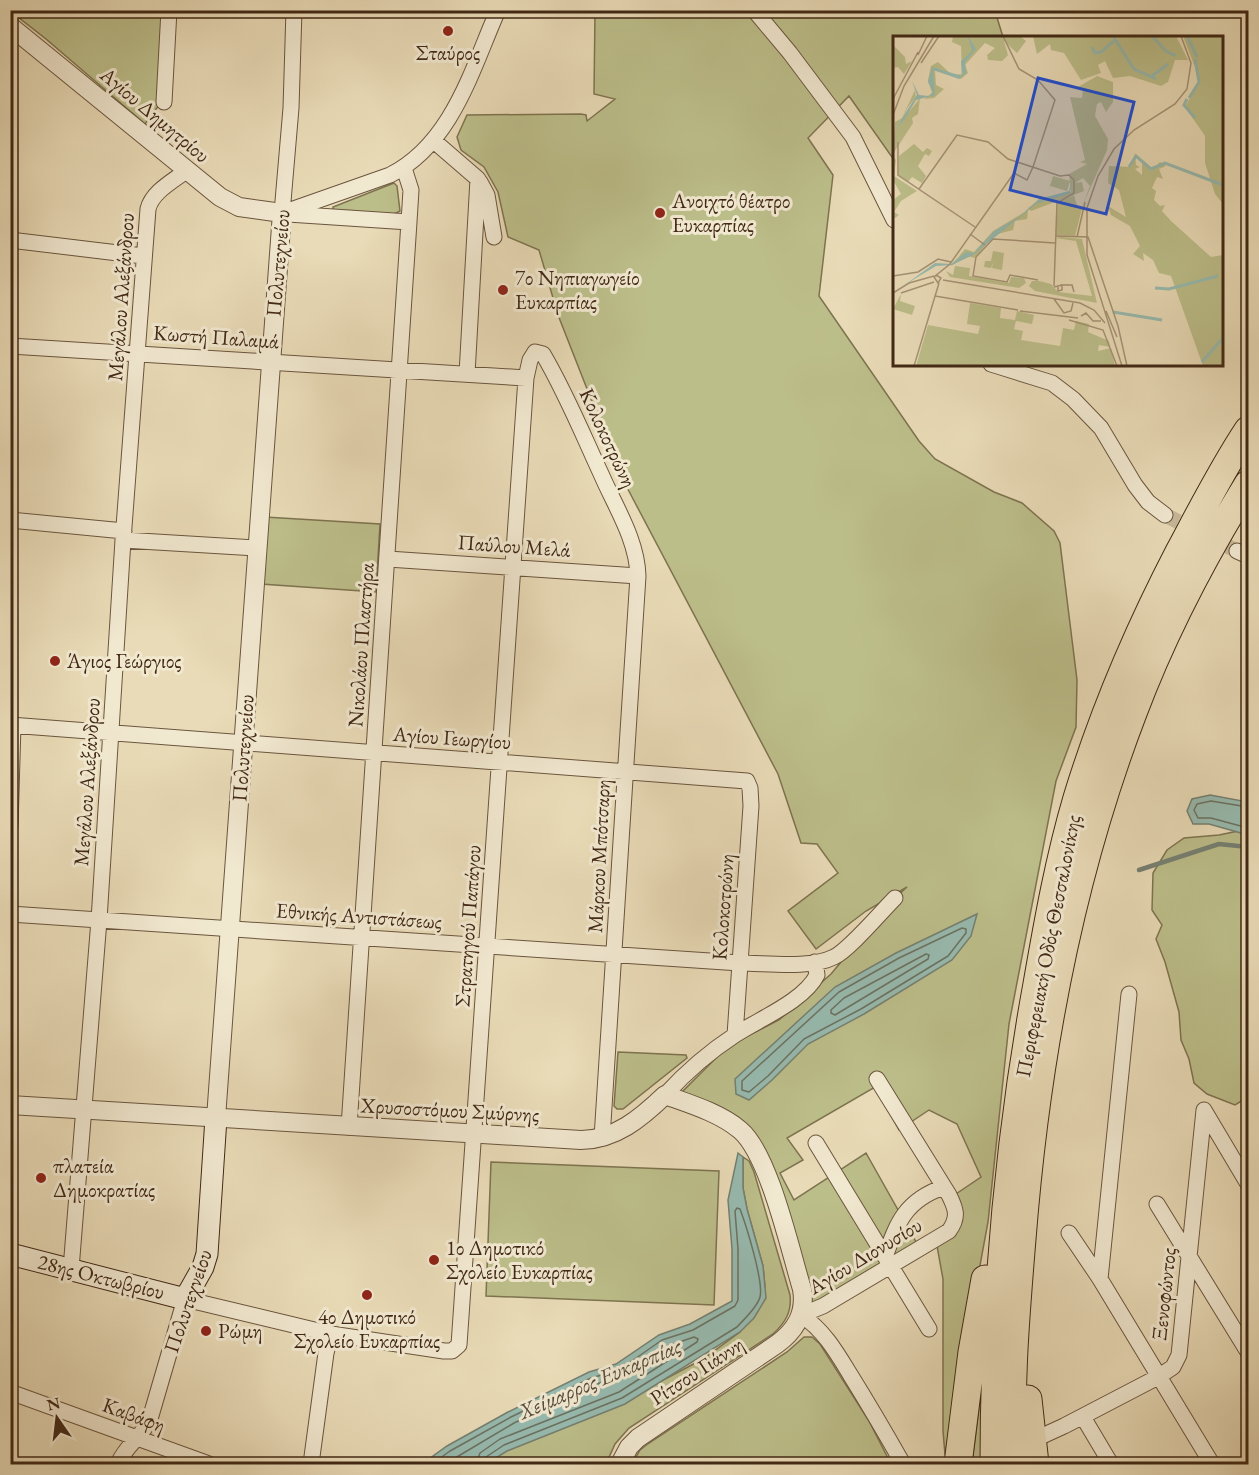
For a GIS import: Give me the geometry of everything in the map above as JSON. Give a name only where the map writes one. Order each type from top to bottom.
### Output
[{"type":"highway","name":"Περιφερειακή Οδός Θεσσαλονίκης","points":[[994,1464],[995,1364],[1007,1189],[1019,1092],[1055,886],[1077,798],[1110,702],[1158,591],[1215,484],[1248,430]]},
{"type":"highway","name":"Περιφερειακή Οδός Θεσσαλονίκης","points":[[1014,1464],[1013,1401],[1016,1321],[1025,1200],[1048,1028],[1063,956],[1096,826],[1121,745],[1164,639],[1193,578],[1248,484]]},
{"type":"highway","points":[[958,1464],[972,1352],[1010,1126],[1019,1092]]},
{"type":"highway","points":[[1016,1321],[1035,1464]]},
{"type":"main road","name":"Πολυτεχνείου","points":[[185,1299],[203,1267],[207,1254],[216,1118]]},
{"type":"main road","name":"28ης Οκτωβρίου","points":[[10,1254],[185,1299]]},
{"type":"street","points":[[164,102],[169,10]]},
{"type":"street","name":"Πολυτεχνείου","points":[[216,1118],[270,362],[291,108],[294,10]]},
{"type":"street","name":"Αγίου Δημητρίου","points":[[282,213],[382,179],[404,168],[417,158],[434,141],[458,101],[498,10]]},
{"type":"street","points":[[754,10],[790,53],[853,137],[893,218]]},
{"type":"street","name":"Αγίου Δημητρίου","points":[[10,27],[208,189],[234,206],[282,213],[410,222]]},
{"type":"street","points":[[434,141],[478,179],[487,195],[494,237]]},
{"type":"street","name":"Νικολάου Πλαστήρα","points":[[349,1127],[410,222],[411,190],[404,168]]},
{"type":"street","name":"Μεγάλου Αλεξάνδρου","points":[[71,1269],[99,920],[143,256],[149,203],[186,171]]},
{"type":"street","points":[[467,374],[478,179]]},
{"type":"street","points":[[10,240],[143,256]]},
{"type":"street","name":"Κωστή Παλαμά","points":[[10,345],[526,378]]},
{"type":"street","name":"Στρατηγού Παπάγου","points":[[331,1334],[444,1351],[452,1351],[458,1347],[475,1134],[526,378],[531,356],[535,352],[543,354]]},
{"type":"street","name":"Κολοκοτρώνη","points":[[543,354],[569,402],[630,535],[637,559],[638,576]]},
{"type":"street","points":[[998,366],[1052,382],[1073,399],[1101,428],[1135,485],[1148,502],[1165,515]]},
{"type":"street","points":[[10,520],[123,536],[257,548]]},
{"type":"street","name":"Παύλου Μελά","points":[[388,559],[638,576]]},
{"type":"street","name":"Μάρκου Μπότσαρη","points":[[602,1138],[638,576]]},
{"type":"street","points":[[10,826],[12,725]]},
{"type":"street","name":"Αγίου Γεωργίου","points":[[12,725],[747,781]]},
{"type":"street","name":"Κολοκοτρώνη","points":[[735,1035],[751,806],[751,792],[747,781]]},
{"type":"street","name":"Εθνικής Αντιστάσεως","points":[[10,914],[740,963],[815,962],[840,953],[895,898]]},
{"type":"street","name":"Χρυσοστόμου Σμύρνης","points":[[10,1105],[581,1140],[602,1138],[631,1123],[665,1095],[700,1061],[735,1035],[805,991],[817,975],[815,962]]},
{"type":"street","points":[[1100,1279],[1129,994]]},
{"type":"street","points":[[877,1079],[944,1187],[921,1197],[907,1210],[895,1229],[887,1261]]},
{"type":"street","points":[[665,1095],[730,1123],[752,1143],[766,1172],[802,1288],[801,1315],[815,1326],[832,1345],[876,1415],[903,1464]]},
{"type":"street","name":"Ξενοφώντος","points":[[1040,1437],[1158,1377],[1175,1365],[1179,1355],[1204,1110],[1248,1185]]},
{"type":"street","points":[[816,1143],[929,1329]]},
{"type":"street","name":"Αγίου Διονυσίου","points":[[801,1315],[824,1306],[887,1261],[949,1231],[956,1220],[956,1214],[944,1187]]},
{"type":"street","points":[[1157,1204],[1248,1352]]},
{"type":"street","points":[[1069,1233],[1100,1279],[1212,1464]]},
{"type":"street","name":"Πολυτεχνείου","points":[[118,1464],[126,1449],[145,1431],[150,1419],[185,1299]]},
{"type":"street","name":"28ης Οκτωβρίου","points":[[185,1299],[331,1334]]},
{"type":"street","name":"Ρίτσου Γιάννη","points":[[620,1464],[629,1447],[638,1438],[777,1344],[791,1332],[801,1315]]},
{"type":"street","points":[[311,1464],[326,1353],[331,1334]]},
{"type":"street","name":"Καβάφη","points":[[10,1392],[209,1464]]},
{"type":"street","points":[[1083,1417],[1111,1464]]},
{"type":"green space","points":[[10,11],[166,11],[162,101],[145,124]]},
{"type":"green space","points":[[588,11],[995,11],[1003,36],[893,36],[893,159],[849,96],[808,138],[833,175],[819,296],[919,441],[935,459],[994,492],[1022,503],[1054,531],[1060,543],[1077,680],[1076,727],[1056,781],[1009,1024],[988,1222],[945,1455],[943,1279],[937,1246],[951,1231],[947,1200],[981,1177],[957,1124],[929,1110],[899,1130],[875,1087],[787,1138],[803,1160],[780,1173],[794,1200],[866,1153],[920,1249],[807,1310],[753,1143],[682,1092],[728,1046],[779,1020],[831,974],[892,901],[907,887],[866,911],[816,949],[788,911],[838,873],[817,844],[801,843],[778,774],[622,478],[558,315],[539,250],[508,237],[498,192],[484,167],[461,150],[457,137],[467,115],[581,114],[586,115],[587,121],[615,99],[594,94],[595,13]]},
{"type":"green space","points":[[394,183],[397,186],[400,211],[394,214],[333,212],[333,207]]},
{"type":"green space","points":[[265,517],[380,524],[376,592],[261,584]]},
{"type":"green space","points":[[1248,829],[1248,1101],[1243,1100],[1235,1105],[1207,1094],[1194,1083],[1189,1059],[1181,1040],[1179,1012],[1156,939],[1162,925],[1152,910],[1153,873],[1167,850],[1184,838],[1219,835]]},
{"type":"green space","points":[[618,1052],[686,1055],[687,1058],[623,1109],[617,1109],[614,1106]]},
{"type":"green space","points":[[743,1157],[749,1161],[754,1172],[790,1295],[789,1312],[777,1330],[629,1428],[615,1444],[606,1464],[454,1464],[599,1414],[703,1359],[740,1332],[765,1287],[763,1266],[743,1188]]},
{"type":"green space","points":[[491,1162],[719,1171],[714,1305],[486,1296]]},
{"type":"green space","points":[[804,1337],[812,1337],[820,1344],[869,1421],[891,1464],[632,1464],[640,1450],[649,1443],[787,1352]]},
{"type":"green space","points":[[987,1345],[989,1464],[972,1464]]},
{"type":"water","points":[[1210,795],[1248,802],[1248,835],[1209,824],[1193,824],[1187,811],[1192,799]]},
{"type":"water","points":[[977,914],[971,936],[952,960],[864,1014],[808,1044],[749,1100],[736,1094],[735,1079],[835,987],[896,953]]},
{"type":"water","name":"Χείμαρρος Ευκαρπίας","points":[[738,1153],[743,1157],[743,1188],[763,1266],[766,1298],[754,1318],[740,1332],[625,1404],[507,1451],[486,1464],[422,1464],[447,1446],[508,1412],[589,1372],[616,1364],[659,1335],[690,1324],[732,1301],[732,1249],[728,1200]]},
{"type":"waterway","name":"Χείμαρρος Ευκαρπίας","points":[[1139,870],[1219,844],[1248,847]]},
{"type":"tunnel","points":[[1165,515],[1237,551]]},
{"type":"tunnel","points":[[957,1464],[1000,1450]]},
{"type":"place","name":"Σταύρος","points":[[448,31]]},
{"type":"place","name":"Ανοιχτό θέατρο Ευκαρπίας","points":[[660,213]]},
{"type":"place","name":"7ο Νηπιαγωγείο Ευκαρπίας","points":[[503,290]]},
{"type":"place","name":"Άγιος Γεώργιος","points":[[55,661]]},
{"type":"place","name":"πλατεία Δημοκρατίας","points":[[41,1178]]},
{"type":"place","name":"1ο Δημοτικό Σχολείο Ευκαρπίας","points":[[434,1260]]},
{"type":"place","name":"4ο Δημοτικό Σχολείο Ευκαρπίας","points":[[367,1295]]},
{"type":"place","name":"Ρώμη","points":[[206,1331]]}]
